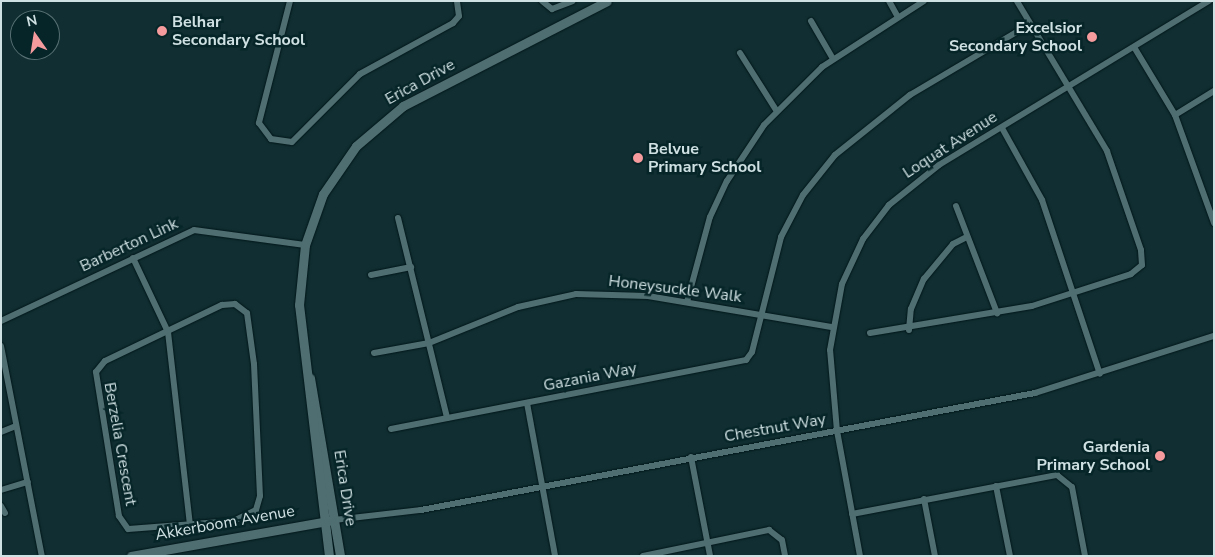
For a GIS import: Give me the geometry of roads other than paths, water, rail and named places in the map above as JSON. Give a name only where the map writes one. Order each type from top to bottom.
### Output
[{"type":"main road","name":"Erica Drive","points":[[340,556],[307,366],[299,305],[305,245],[323,194],[372,129],[414,100],[607,1]]},
{"type":"main road","name":"Erica Drive","points":[[307,366],[307,399],[329,556]]},
{"type":"main road","name":"Akkerboom Avenue","points":[[131,556],[334,520]]},
{"type":"street","points":[[290,1],[259,123],[271,138],[292,142],[360,74],[454,22],[459,16],[457,1]]},
{"type":"street","points":[[542,1],[552,10],[573,1]]},
{"type":"street","points":[[889,1],[898,17]]},
{"type":"street","points":[[687,302],[710,217],[748,146],[776,110],[833,59],[924,1]]},
{"type":"street","points":[[870,333],[909,330],[998,313],[1074,294],[1135,272],[1143,260],[1109,156],[1017,1]]},
{"type":"street","name":"Loquat Avenue","points":[[860,556],[837,431],[831,327],[853,257],[889,205],[939,165],[1209,1]]},
{"type":"street","points":[[812,21],[833,59]]},
{"type":"street","points":[[759,314],[781,237],[803,196],[835,155],[903,100],[1030,24]]},
{"type":"street","points":[[1134,47],[1175,115],[1214,223]]},
{"type":"street","points":[[740,53],[776,110]]},
{"type":"street","points":[[1175,115],[1214,91]]},
{"type":"street","points":[[1002,128],[1037,188],[1100,374]]},
{"type":"street","points":[[956,206],[998,313]]},
{"type":"street","points":[[398,218],[447,418]]},
{"type":"street","name":"Barberton Link","points":[[1,320],[194,230],[305,245]]},
{"type":"street","points":[[909,330],[911,308],[924,279],[954,244],[967,236]]},
{"type":"street","points":[[132,258],[168,332],[190,526]]},
{"type":"street","points":[[371,274],[411,267]]},
{"type":"street","name":"Honeysuckle Walk","points":[[374,353],[429,343],[518,307],[566,295],[623,294],[687,302],[831,327]]},
{"type":"street","name":"Berzelia Crescent","points":[[222,304],[235,304],[247,313],[251,330],[258,504],[246,518],[190,526],[141,531],[121,522],[94,383],[105,362],[222,304]]},
{"type":"street","name":"Gazania Way","points":[[391,429],[746,360],[752,352],[759,314]]},
{"type":"street","name":"Chestnut Way","points":[[334,520],[383,516],[1035,393],[1100,374],[1214,336]]},
{"type":"street","points":[[1,346],[42,556]]},
{"type":"street","points":[[526,403],[555,556]]},
{"type":"street","points":[[1,432],[16,426]]},
{"type":"street","points":[[691,457],[710,556]]},
{"type":"street","points":[[852,514],[1057,475],[1068,480],[1085,556]]},
{"type":"street","points":[[1,490],[28,482]]},
{"type":"street","points":[[996,486],[1010,556]]},
{"type":"street","points":[[924,499],[935,556]]},
{"type":"street","points":[[1,506],[5,513]]},
{"type":"street","points":[[642,556],[707,541],[768,530],[782,540],[785,556]]},
{"type":"place","name":"Belhar Secondary School","points":[[162,31]]},
{"type":"place","name":"Excelsior Secondary School","points":[[1092,37]]},
{"type":"place","name":"Belvue Primary School","points":[[638,158]]},
{"type":"place","name":"Gardenia Primary School","points":[[1160,456]]}]
